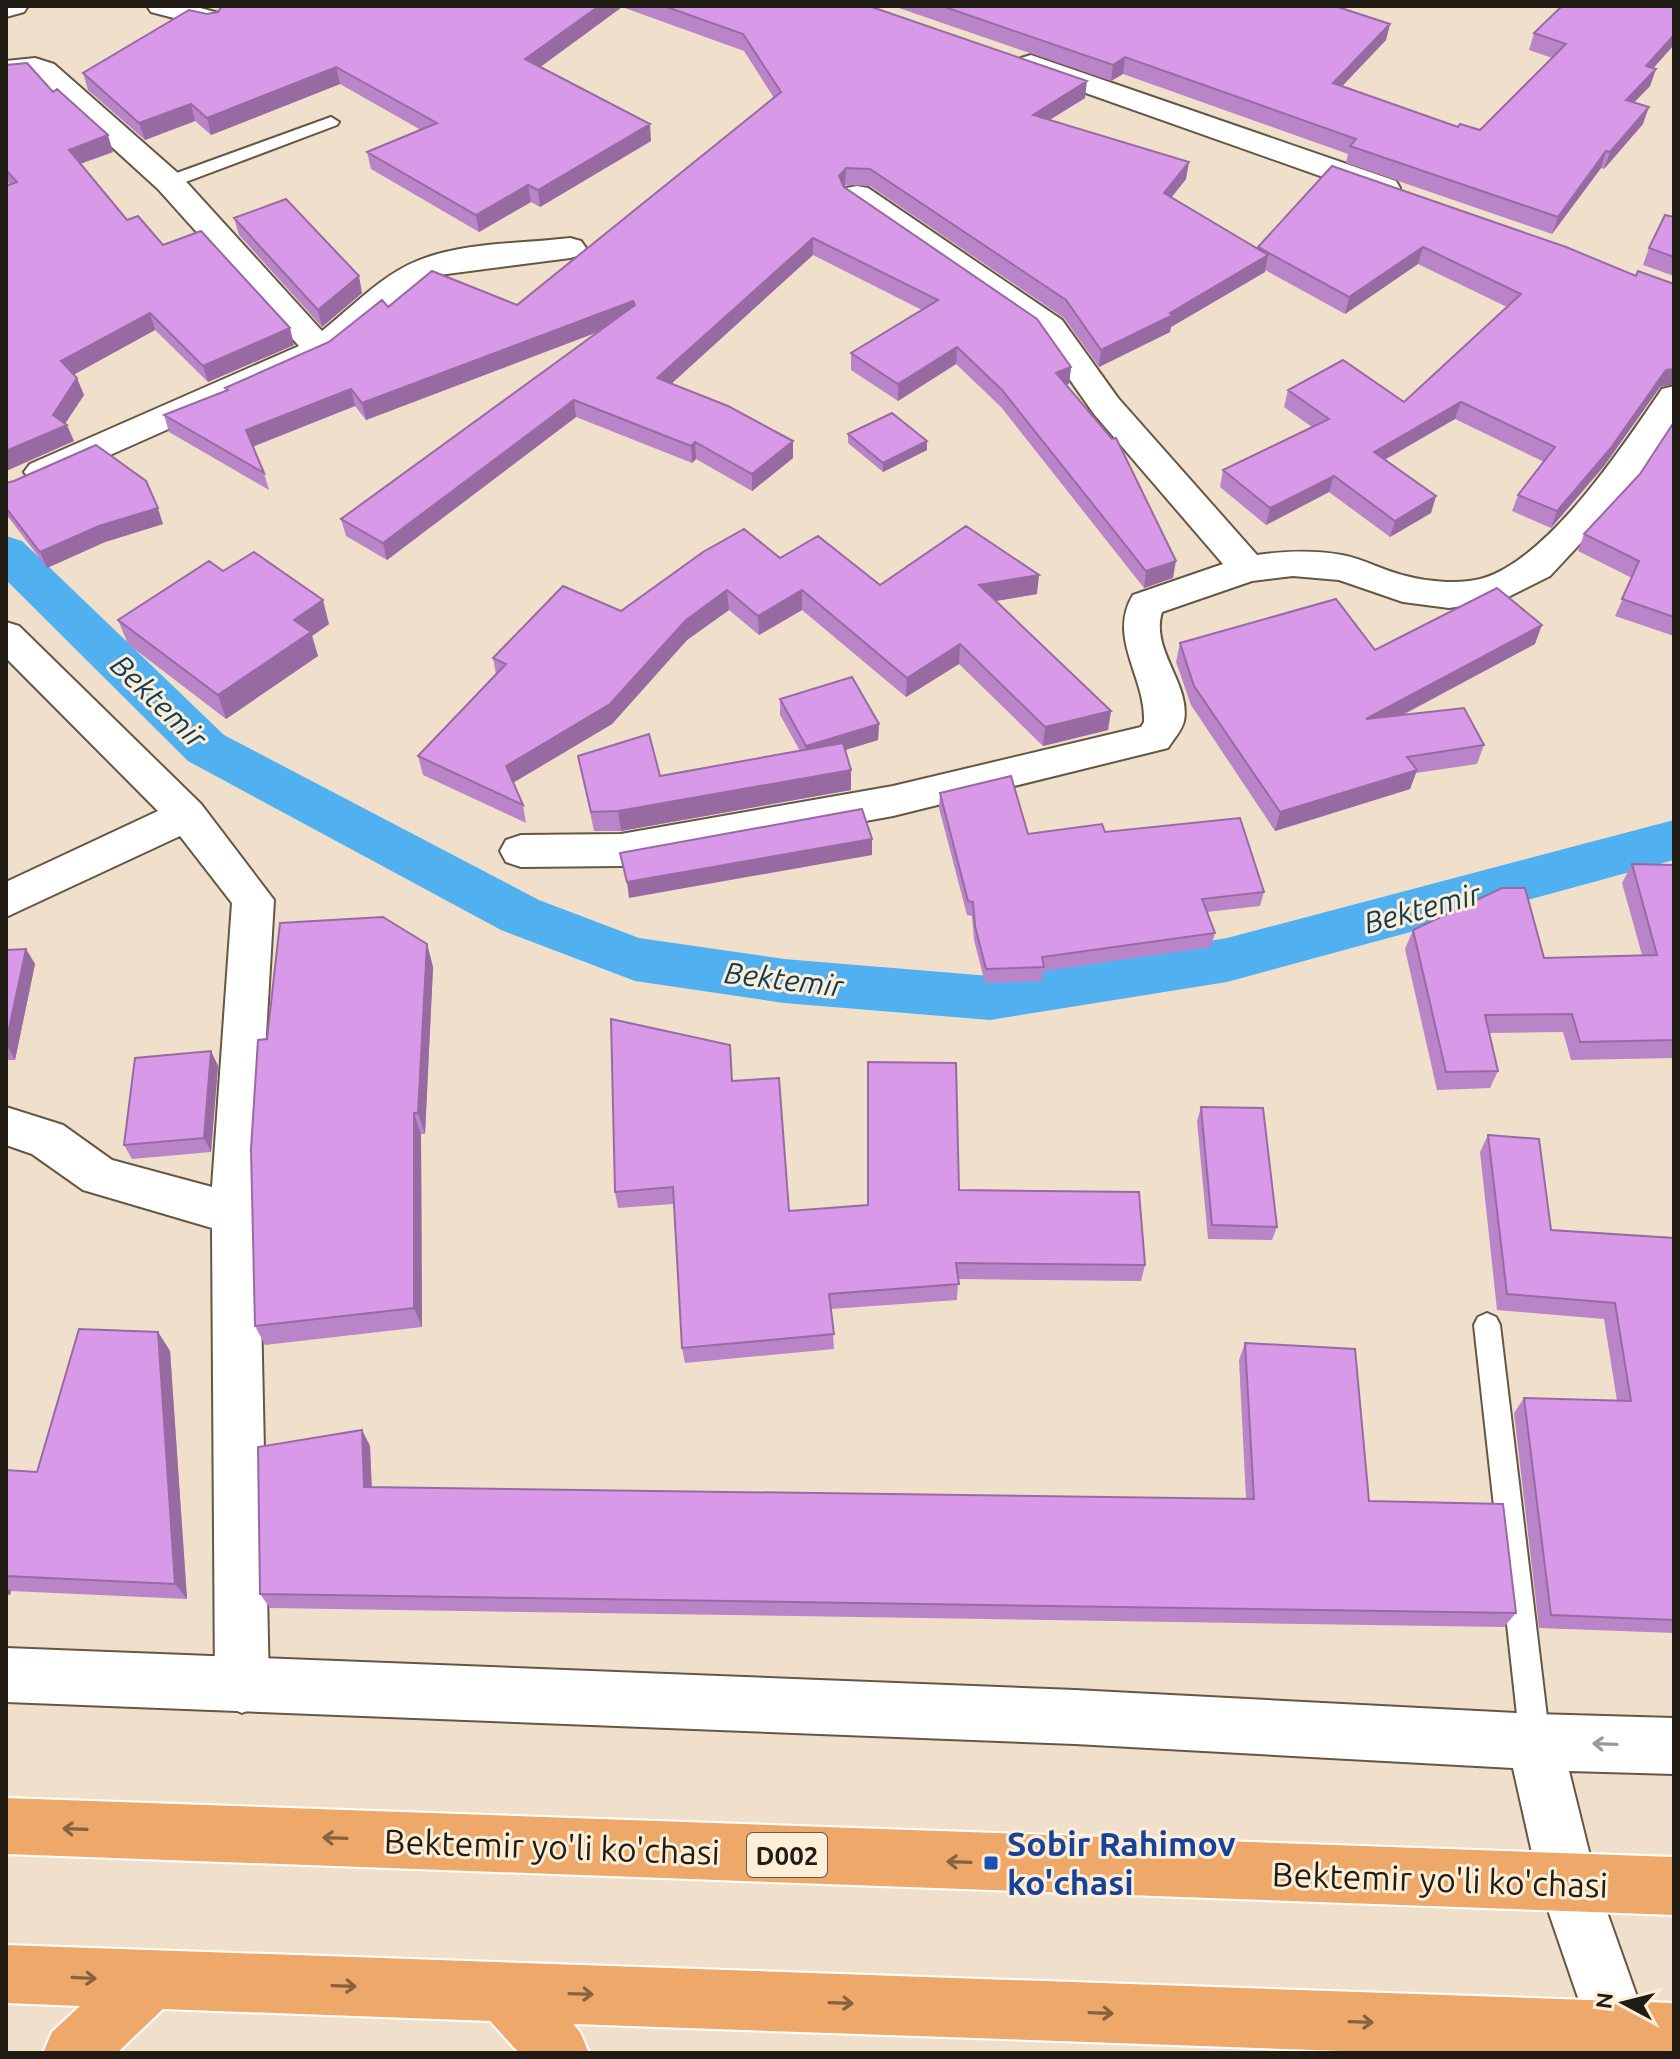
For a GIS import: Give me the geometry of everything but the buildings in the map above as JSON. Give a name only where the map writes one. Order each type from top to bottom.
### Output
[{"type":"highway","name":"Bektemir yo'li ko'chasi","points":[[6,1826],[1674,1886]]},
{"type":"highway","points":[[6,1974],[503,1991],[1640,2039]]},
{"type":"highway","points":[[73,2053],[150,1981]]},
{"type":"highway","points":[[503,1991],[559,2053]]},
{"type":"street","points":[[6,9],[14,6]]},
{"type":"street","points":[[161,6],[212,20]]},
{"type":"street","points":[[1008,56],[1408,196]]},
{"type":"street","points":[[6,70],[35,67],[44,70],[169,182],[320,349]]},
{"type":"street","points":[[857,195],[1050,327],[1106,406],[1248,569]]},
{"type":"street","points":[[7,487],[320,349],[403,283],[428,268],[461,260],[570,248]]},
{"type":"street","points":[[521,851],[621,850],[893,801],[1154,738],[1164,722],[1139,617],[1146,604],[1248,569],[1293,563],[1342,568],[1403,589],[1449,595],[1491,590],[1537,567],[1557,546],[1618,481],[1674,397]]},
{"type":"street","points":[[11,648],[187,815],[253,900],[235,1170],[242,1686]]},
{"type":"street","points":[[6,901],[187,815]]},
{"type":"street","points":[[6,1126],[47,1139],[99,1176],[237,1214]]},
{"type":"street","points":[[6,1675],[1075,1717],[1535,1742],[1674,1746]]},
{"type":"street","points":[[1535,1742],[1568,1884],[1640,2039]]},
{"type":"lane","points":[[169,182],[331,122]]},
{"type":"lane","points":[[1487,1325],[1535,1742]]},
{"type":"waterway","name":"Bektemir","points":[[6,552],[206,748],[520,915],[635,959],[784,981],[990,998],[1227,960],[1674,840]]},
{"type":"place","name":"Sobir Rahimov ko'chasi","points":[[991,1863]]}]
